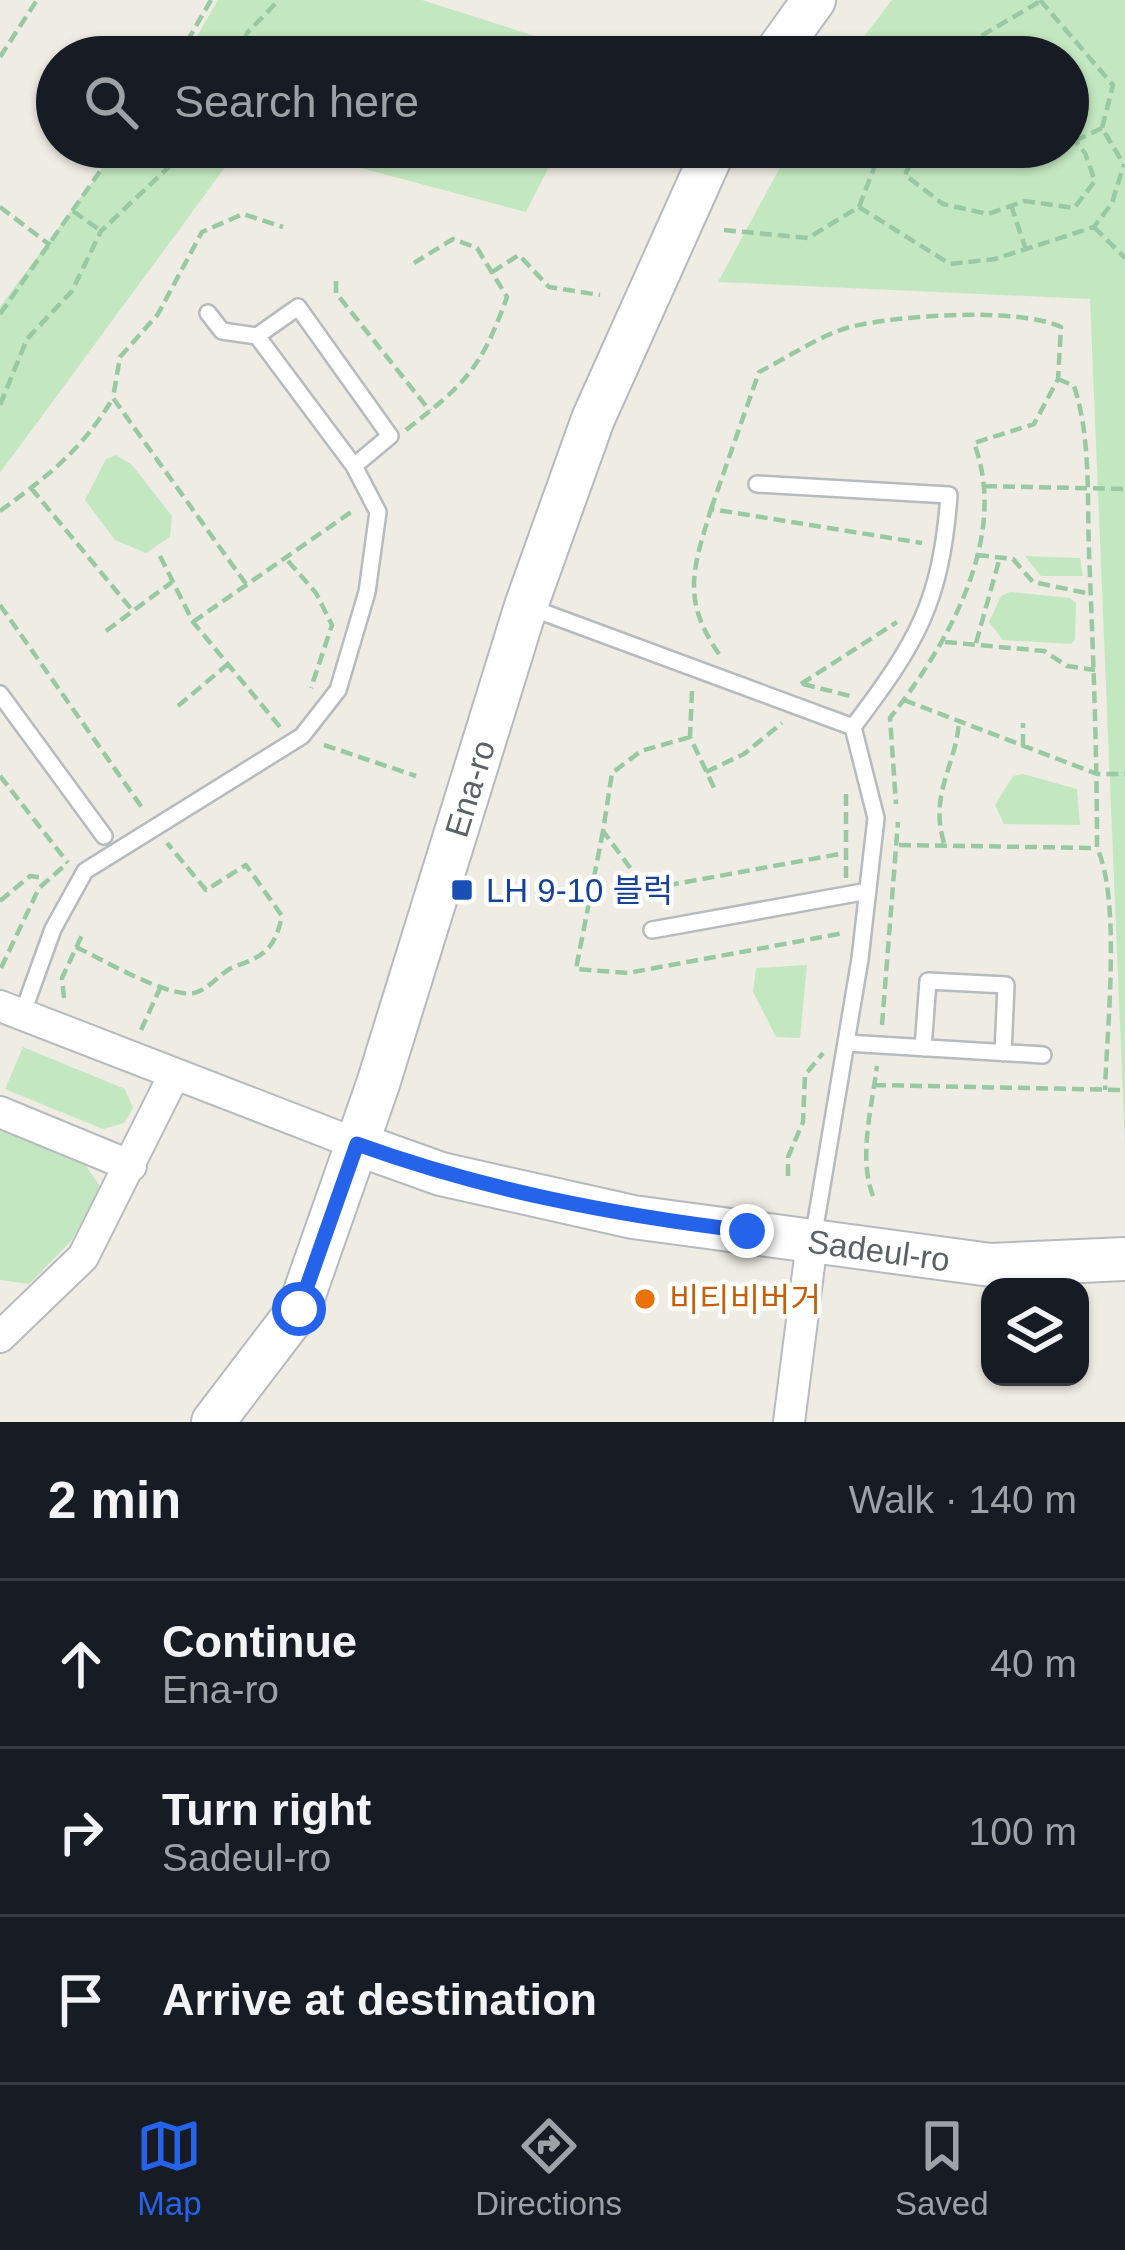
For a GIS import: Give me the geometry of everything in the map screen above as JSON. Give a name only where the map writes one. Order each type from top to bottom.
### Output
[{"type":"street","points":[[788,36],[814,0]]},
{"type":"street","name":"Ena-ro","points":[[213,1422],[299,1309],[357,1144],[526,606],[593,418],[706,168]]},
{"type":"street","points":[[11,1011],[357,1144]]},
{"type":"street","points":[[8,1320],[83,1257],[173,1077]]},
{"type":"street","points":[[0,1112],[131,1166]]},
{"type":"street","name":"Sadeul-ro","points":[[357,1144],[441,1174],[632,1217],[991,1265],[1125,1259]]},
{"type":"street","points":[[789,1422],[812,1242]]},
{"type":"lane","points":[[208,313],[222,331],[257,336],[298,307],[390,436],[354,466]]},
{"type":"lane","points":[[11,1011],[86,871],[302,736],[338,690],[379,540],[378,512],[354,466],[257,336]]},
{"type":"lane","points":[[758,484],[949,494],[944,553],[931,608],[902,662],[853,727]]},
{"type":"lane","points":[[526,606],[853,727]]},
{"type":"lane","points":[[2,700],[104,836]]},
{"type":"lane","points":[[812,1242],[876,818],[853,727]]},
{"type":"lane","points":[[652,930],[868,891]]},
{"type":"lane","points":[[922,1048],[928,981],[1006,985],[1003,1053]]},
{"type":"lane","points":[[839,1042],[1043,1055]]},
{"type":"path","points":[[0,57],[37,0]]},
{"type":"path","points":[[190,36],[211,0]]},
{"type":"path","points":[[246,36],[279,0]]},
{"type":"path","points":[[981,36],[1040,1],[1070,36]]},
{"type":"path","points":[[859,207],[950,264],[1026,250],[1094,226],[1112,203],[1124,164],[1102,128],[1113,85],[1089,57]]},
{"type":"path","points":[[1089,134],[1102,128]]},
{"type":"path","points":[[0,314],[103,168]]},
{"type":"path","points":[[0,405],[27,339],[72,291],[101,231],[168,168]]},
{"type":"path","points":[[724,230],[808,238],[859,207],[874,168]]},
{"type":"path","points":[[908,168],[905,175],[943,203],[988,214],[1024,201],[1075,208],[1095,181],[1089,168]]},
{"type":"path","points":[[1011,206],[1026,250]]},
{"type":"path","points":[[0,207],[50,245]]},
{"type":"path","points":[[74,211],[101,231]]},
{"type":"path","points":[[0,511],[91,436],[113,398],[119,357],[158,314],[202,232],[243,214],[283,227]]},
{"type":"path","points":[[1094,226],[1125,258]]},
{"type":"path","points":[[404,432],[459,389],[486,354],[507,297],[477,248],[452,239],[414,263]]},
{"type":"path","points":[[492,272],[519,255],[549,286],[600,295]]},
{"type":"path","points":[[336,281],[336,292],[430,411]]},
{"type":"path","points":[[736,661],[718,654],[697,615],[691,578],[759,372]]},
{"type":"path","points":[[1058,379],[1074,386],[1081,406],[1087,491],[1097,848],[1106,866],[1108,923],[1105,1090]]},
{"type":"path","points":[[113,398],[246,584]]},
{"type":"path","points":[[985,486],[1125,489]]},
{"type":"path","points":[[31,488],[133,611]]},
{"type":"path","points":[[711,508],[922,544],[926,530]]},
{"type":"path","points":[[193,622],[353,510]]},
{"type":"path","points":[[975,555],[1013,559],[1033,583],[1091,594]]},
{"type":"path","points":[[160,556],[193,622],[280,727],[264,737]]},
{"type":"path","points":[[976,643],[1000,557]]},
{"type":"path","points":[[288,561],[316,593],[332,625],[308,696]]},
{"type":"path","points":[[106,631],[172,582]]},
{"type":"path","points":[[0,605],[145,812],[104,836]]},
{"type":"path","points":[[801,683],[905,616]]},
{"type":"path","points":[[945,642],[1044,652],[1066,666],[1095,670]]},
{"type":"path","points":[[178,706],[228,664]]},
{"type":"path","points":[[679,681],[711,692]]},
{"type":"path","points":[[791,681],[862,699]]},
{"type":"path","points":[[692,685],[690,737],[716,792]]},
{"type":"path","points":[[904,700],[1097,774],[1125,774]]},
{"type":"path","points":[[706,772],[744,754],[788,718],[769,712]]},
{"type":"path","points":[[945,845],[940,784],[957,747],[959,721]]},
{"type":"path","points":[[1023,723],[1023,746]]},
{"type":"path","points":[[302,736],[416,776]]},
{"type":"path","points":[[690,737],[641,751],[612,773],[603,831],[634,873],[664,886],[847,852]]},
{"type":"path","points":[[0,776],[68,863],[39,888],[1,968]]},
{"type":"path","points":[[843,955],[846,790]]},
{"type":"path","points":[[76,947],[177,994],[196,993],[231,968],[260,960],[277,939],[282,916],[247,865],[206,890],[158,830]]},
{"type":"path","points":[[899,845],[1097,848]]},
{"type":"path","points":[[0,901],[30,876],[49,879]]},
{"type":"path","points":[[64,998],[62,978],[82,935]]},
{"type":"path","points":[[140,1032],[161,986]]},
{"type":"path","points":[[788,1176],[788,1157],[803,1122],[805,1075],[839,1042]]},
{"type":"path","points":[[874,1084],[1125,1090]]},
{"type":"green space","points":[[218,0],[422,0],[535,36],[197,36]]},
{"type":"green space","points":[[892,0],[1125,0],[1125,1145],[1090,299],[718,282],[780,168],[1089,168],[1089,36],[864,36]]},
{"type":"green space","points":[[103,168],[225,168],[0,473],[0,307]]},
{"type":"green space","points":[[361,168],[548,168],[526,212]]},
{"type":"green space","points":[[116,455],[132,465],[172,516],[170,537],[146,553],[115,540],[85,500],[106,459]]},
{"type":"green space","points":[[1025,556],[1080,558],[1083,576],[1041,576]]},
{"type":"green space","points":[[1010,592],[1070,598],[1076,603],[1075,639],[1071,644],[1003,640],[989,622],[1001,596]]},
{"type":"green space","points":[[1023,774],[1077,789],[1080,825],[1004,824],[995,805],[1013,776]]},
{"type":"green space","points":[[807,965],[800,1038],[776,1037],[753,992],[756,968]]},
{"type":"green space","points":[[23,1047],[125,1089],[133,1108],[124,1123],[103,1129],[5,1089]]},
{"type":"green space","points":[[0,1129],[84,1163],[101,1188],[71,1241],[29,1284],[0,1280]]},
{"type":"place","name":"LH 9-10 블럭","points":[[462,890]]},
{"type":"place","name":"비티비버거","points":[[645,1299]]},
{"type":"route","points":[[299,1309],[357,1144],[441,1174],[632,1217],[747,1231]]}]
